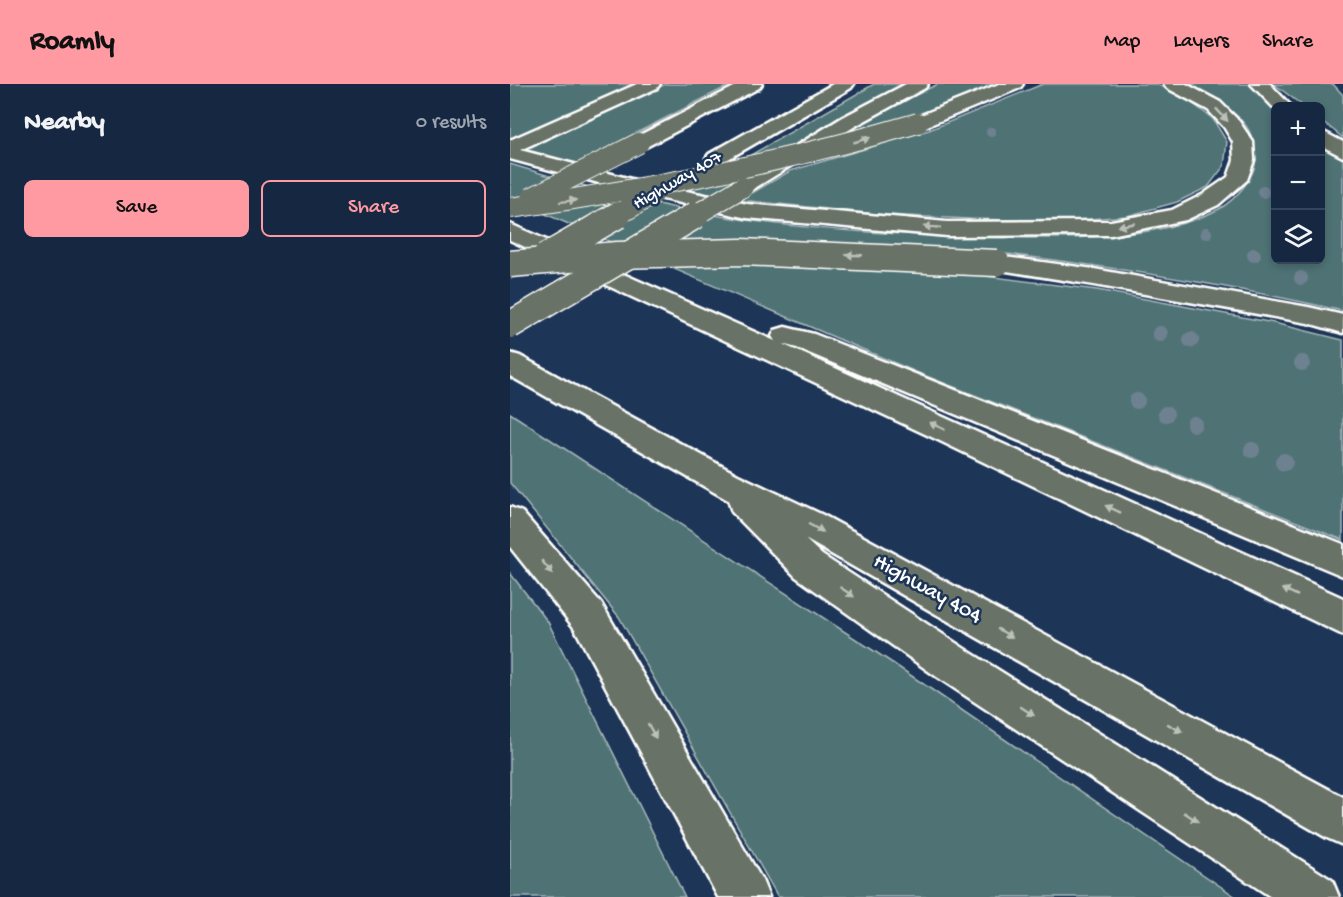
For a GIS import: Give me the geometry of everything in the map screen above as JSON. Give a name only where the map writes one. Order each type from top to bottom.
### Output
[{"type":"highway","points":[[510,147],[651,84]]},
{"type":"highway","points":[[510,208],[753,84]]},
{"type":"highway","name":"Highway 407","points":[[510,277],[845,84]]},
{"type":"highway","points":[[510,325],[850,121],[919,84]]},
{"type":"highway","points":[[510,208],[580,200],[752,168],[844,145],[918,123],[1014,84]]},
{"type":"highway","points":[[510,153],[632,186],[747,211],[946,229],[1111,228],[1178,215],[1210,200],[1237,180],[1244,160],[1243,142],[1231,124],[1214,106],[1173,84]]},
{"type":"highway","points":[[1260,84],[1278,102]]},
{"type":"highway","points":[[1325,139],[1343,151]]},
{"type":"highway","points":[[510,231],[1343,617]]},
{"type":"highway","points":[[510,264],[616,255],[741,252],[997,263],[1094,277],[1308,315],[1343,324]]},
{"type":"highway","points":[[706,320],[804,340],[1343,560]]},
{"type":"highway","name":"Highway 404","points":[[510,363],[726,483],[811,525],[1343,822]]},
{"type":"highway","points":[[726,483],[809,566],[951,663],[1315,897]]},
{"type":"highway","points":[[510,522],[588,616],[745,897]]},
{"type":"green space","points":[[510,84],[639,84],[510,139]]},
{"type":"green space","points":[[666,84],[732,84],[574,165],[520,148]]},
{"type":"green space","points":[[874,84],[906,84],[793,146],[712,195],[690,190]]},
{"type":"green space","points":[[938,84],[1001,84],[924,113],[829,142],[876,114]]},
{"type":"green space","points":[[1043,84],[1156,84],[1184,97],[1213,119],[1227,142],[1224,166],[1208,187],[1177,202],[1127,216],[1064,221],[886,215],[740,200],[790,171],[929,130]]},
{"type":"green space","points":[[1186,84],[1253,84],[1272,102],[1271,264],[1325,264],[1325,144],[1343,158],[1343,311],[1171,278],[999,253],[985,276],[1097,290],[1274,323],[1343,340],[1343,540],[916,372],[510,199],[510,164],[593,188],[676,208],[750,221],[824,229],[937,236],[1066,238],[1132,233],[1193,220],[1219,209],[1237,194],[1252,174],[1256,159],[1248,129],[1234,113],[1203,92]]},
{"type":"green space","points":[[1274,84],[1333,84],[1343,95],[1343,138],[1325,123],[1325,102],[1298,102]]},
{"type":"green space","points":[[510,413],[894,664],[1236,897],[778,897],[619,617],[510,483]]},
{"type":"green space","points":[[510,573],[548,622],[685,897],[510,897]]}]
